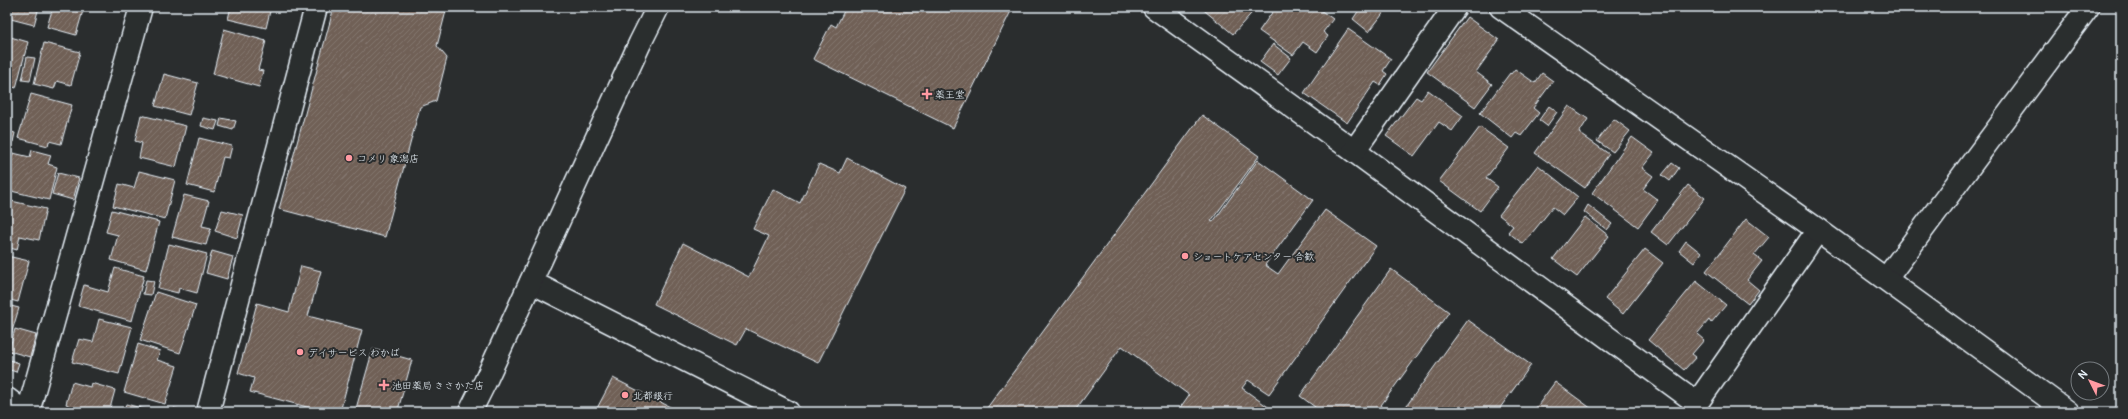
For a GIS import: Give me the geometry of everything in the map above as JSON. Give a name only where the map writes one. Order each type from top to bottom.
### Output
[{"type":"street","points":[[28,412],[141,7]]},
{"type":"street","points":[[208,412],[316,7]]},
{"type":"street","points":[[470,412],[658,7]]},
{"type":"street","points":[[1154,7],[1354,151],[1694,408],[1818,230]]},
{"type":"street","points":[[1354,151],[1455,7]]},
{"type":"street","points":[[1501,7],[1818,230],[2068,412]]},
{"type":"street","points":[[1886,279],[2088,7]]},
{"type":"street","points":[[531,282],[788,412]]},
{"type":"street","points":[[7,399],[24,412]]},
{"type":"building","points":[[7,7],[39,7],[34,25],[7,18]]},
{"type":"building","points":[[53,7],[84,7],[76,35],[47,27]]},
{"type":"building","points":[[231,7],[271,7],[266,28],[228,19]]},
{"type":"building","name":"コメリ 象潟店","points":[[334,7],[447,7],[437,46],[447,58],[436,101],[420,107],[385,237],[279,209]]},
{"type":"building","name":"薬王堂","points":[[846,7],[1013,7],[953,128],[813,59],[831,24],[836,27]]},
{"type":"building","points":[[1200,7],[1257,7],[1233,34]]},
{"type":"building","points":[[1276,7],[1316,7],[1333,19],[1323,32],[1328,36],[1317,52],[1303,42],[1293,55],[1259,31]]},
{"type":"building","points":[[1361,7],[1388,7],[1369,32],[1353,19]]},
{"type":"building","points":[[1424,7],[1434,7],[1431,12]]},
{"type":"building","points":[[1467,17],[1499,40],[1476,72],[1492,84],[1475,107],[1427,72]]},
{"type":"building","points":[[224,29],[266,41],[258,70],[263,71],[259,87],[213,74]]},
{"type":"building","points":[[1348,29],[1391,59],[1383,71],[1387,74],[1380,85],[1375,82],[1347,123],[1304,93]]},
{"type":"building","points":[[7,36],[28,42],[16,88],[7,85]]},
{"type":"building","points":[[44,43],[80,52],[71,85],[57,81],[54,89],[34,84]]},
{"type":"building","points":[[1273,44],[1291,58],[1278,75],[1260,62]]},
{"type":"building","points":[[27,57],[35,58],[30,81],[22,80]]},
{"type":"building","points":[[1515,69],[1535,83],[1542,73],[1553,81],[1533,108],[1539,113],[1521,136],[1516,133],[1512,138],[1480,113],[1510,73],[1511,74]]},
{"type":"building","points":[[164,74],[198,83],[189,115],[155,106]]},
{"type":"building","points":[[1428,90],[1463,116],[1452,131],[1439,122],[1414,156],[1386,136],[1416,97],[1421,100]]},
{"type":"building","points":[[31,94],[72,105],[61,144],[49,141],[48,146],[18,138]]},
{"type":"building","points":[[1549,106],[1557,112],[1547,126],[1539,120]]},
{"type":"building","points":[[1569,106],[1588,119],[1579,133],[1609,154],[1585,188],[1535,153]]},
{"type":"building","points":[[141,115],[186,126],[176,167],[139,158],[142,143],[135,141]]},
{"type":"building","name":"ショートケアセンター 合歓","points":[[1202,115],[1259,156],[1211,221],[1213,222],[1258,160],[1313,200],[1265,265],[1278,274],[1325,210],[1376,246],[1269,394],[1248,380],[1242,388],[1275,412],[1177,412],[1189,395],[1122,346],[1074,412],[984,412]]},
{"type":"building","points":[[203,118],[218,121],[215,130],[201,126]]},
{"type":"building","points":[[221,118],[236,121],[233,130],[219,126]]},
{"type":"building","points":[[1614,119],[1630,131],[1613,152],[1597,141]]},
{"type":"building","points":[[1480,127],[1509,148],[1486,178],[1498,187],[1480,211],[1439,181]]},
{"type":"building","points":[[7,131],[15,133],[13,142],[7,141]]},
{"type":"building","points":[[1632,137],[1654,153],[1642,168],[1653,176],[1643,189],[1658,200],[1638,227],[1592,193]]},
{"type":"building","points":[[199,138],[232,146],[229,158],[223,157],[214,192],[187,185]]},
{"type":"building","points":[[32,150],[51,155],[48,164],[57,167],[49,200],[7,190],[7,175],[13,153],[30,157]]},
{"type":"building","points":[[847,158],[905,189],[818,363],[746,329],[737,345],[654,304],[683,243],[749,277],[769,236],[753,229],[773,189],[800,203],[819,164],[840,173]]},
{"type":"building","points":[[1672,163],[1679,168],[1670,181],[1662,175]]},
{"type":"building","points":[[1538,165],[1578,197],[1563,215],[1553,207],[1523,244],[1508,232],[1513,226],[1499,215]]},
{"type":"building","points":[[139,171],[175,180],[165,219],[113,206],[119,184],[134,188]]},
{"type":"building","points":[[58,173],[79,178],[73,200],[52,194]]},
{"type":"building","points":[[1688,185],[1705,198],[1668,245],[1651,232]]},
{"type":"building","points":[[184,195],[209,201],[202,226],[211,228],[206,245],[172,237]]},
{"type":"building","points":[[7,200],[46,209],[39,240],[20,236],[17,250],[7,247]]},
{"type":"building","points":[[1588,205],[1612,224],[1607,230],[1584,212]]},
{"type":"building","points":[[112,210],[159,222],[146,270],[111,260],[118,235],[106,232]]},
{"type":"building","points":[[222,210],[243,215],[237,238],[215,231]]},
{"type":"building","points":[[1585,217],[1609,236],[1577,277],[1553,259]]},
{"type":"building","points":[[1746,219],[1769,237],[1754,255],[1762,261],[1747,280],[1759,290],[1748,304],[1706,271]]},
{"type":"building","points":[[1686,241],[1701,253],[1694,263],[1679,251]]},
{"type":"building","points":[[169,244],[207,254],[197,293],[179,288],[178,293],[158,288]]},
{"type":"building","points":[[1645,249],[1663,263],[1623,314],[1605,299]]},
{"type":"building","points":[[212,251],[233,257],[227,279],[206,273]]},
{"type":"building","points":[[7,256],[29,261],[18,302],[7,299]]},
{"type":"building","name":"デイサービス わかば","points":[[301,266],[321,271],[308,316],[362,330],[340,412],[326,412],[250,392],[254,378],[238,373],[257,303],[289,312]]},
{"type":"building","points":[[115,268],[144,276],[132,321],[78,306],[84,285],[108,292]]},
{"type":"building","points":[[1391,269],[1449,312],[1376,412],[1312,412],[1315,407],[1300,396]]},
{"type":"building","points":[[146,280],[154,281],[151,295],[143,294]]},
{"type":"building","points":[[1696,281],[1726,305],[1711,323],[1709,320],[1697,334],[1704,340],[1692,354],[1696,357],[1684,370],[1648,340]]},
{"type":"building","points":[[156,292],[196,305],[180,353],[140,340]]},
{"type":"building","points":[[7,305],[19,308],[7,348]]},
{"type":"building","points":[[99,319],[132,327],[119,374],[72,362],[79,339],[93,342]]},
{"type":"building","points":[[1468,320],[1531,365],[1497,412],[1402,412]]},
{"type":"building","points":[[15,329],[36,335],[30,357],[9,351]]},
{"type":"building","points":[[138,344],[160,351],[157,360],[177,366],[165,404],[124,392]]},
{"type":"building","name":"池田薬局 きさかた店","points":[[373,349],[412,360],[398,410],[404,412],[355,412]]},
{"type":"building","points":[[10,360],[19,363],[16,372],[7,369]]},
{"type":"building","name":"北都銀行","points":[[613,378],[680,412],[595,412]]},
{"type":"building","points":[[72,382],[90,387],[91,383],[115,390],[109,412],[68,412],[70,406],[66,404]]},
{"type":"building","points":[[1555,382],[1596,412],[1533,412]]},
{"type":"building","points":[[126,404],[156,412],[123,412]]},
{"type":"building","points":[[174,408],[187,412],[173,412]]},
{"type":"place","name":"薬王堂","points":[[927,94]]},
{"type":"place","name":"コメリ 象潟店","points":[[349,158]]},
{"type":"place","name":"ショートケアセンター 合歓","points":[[1185,256]]},
{"type":"place","name":"デイサービス わかば","points":[[300,352]]},
{"type":"place","name":"池田薬局 きさかた店","points":[[384,385]]},
{"type":"place","name":"北都銀行","points":[[625,395]]}]
